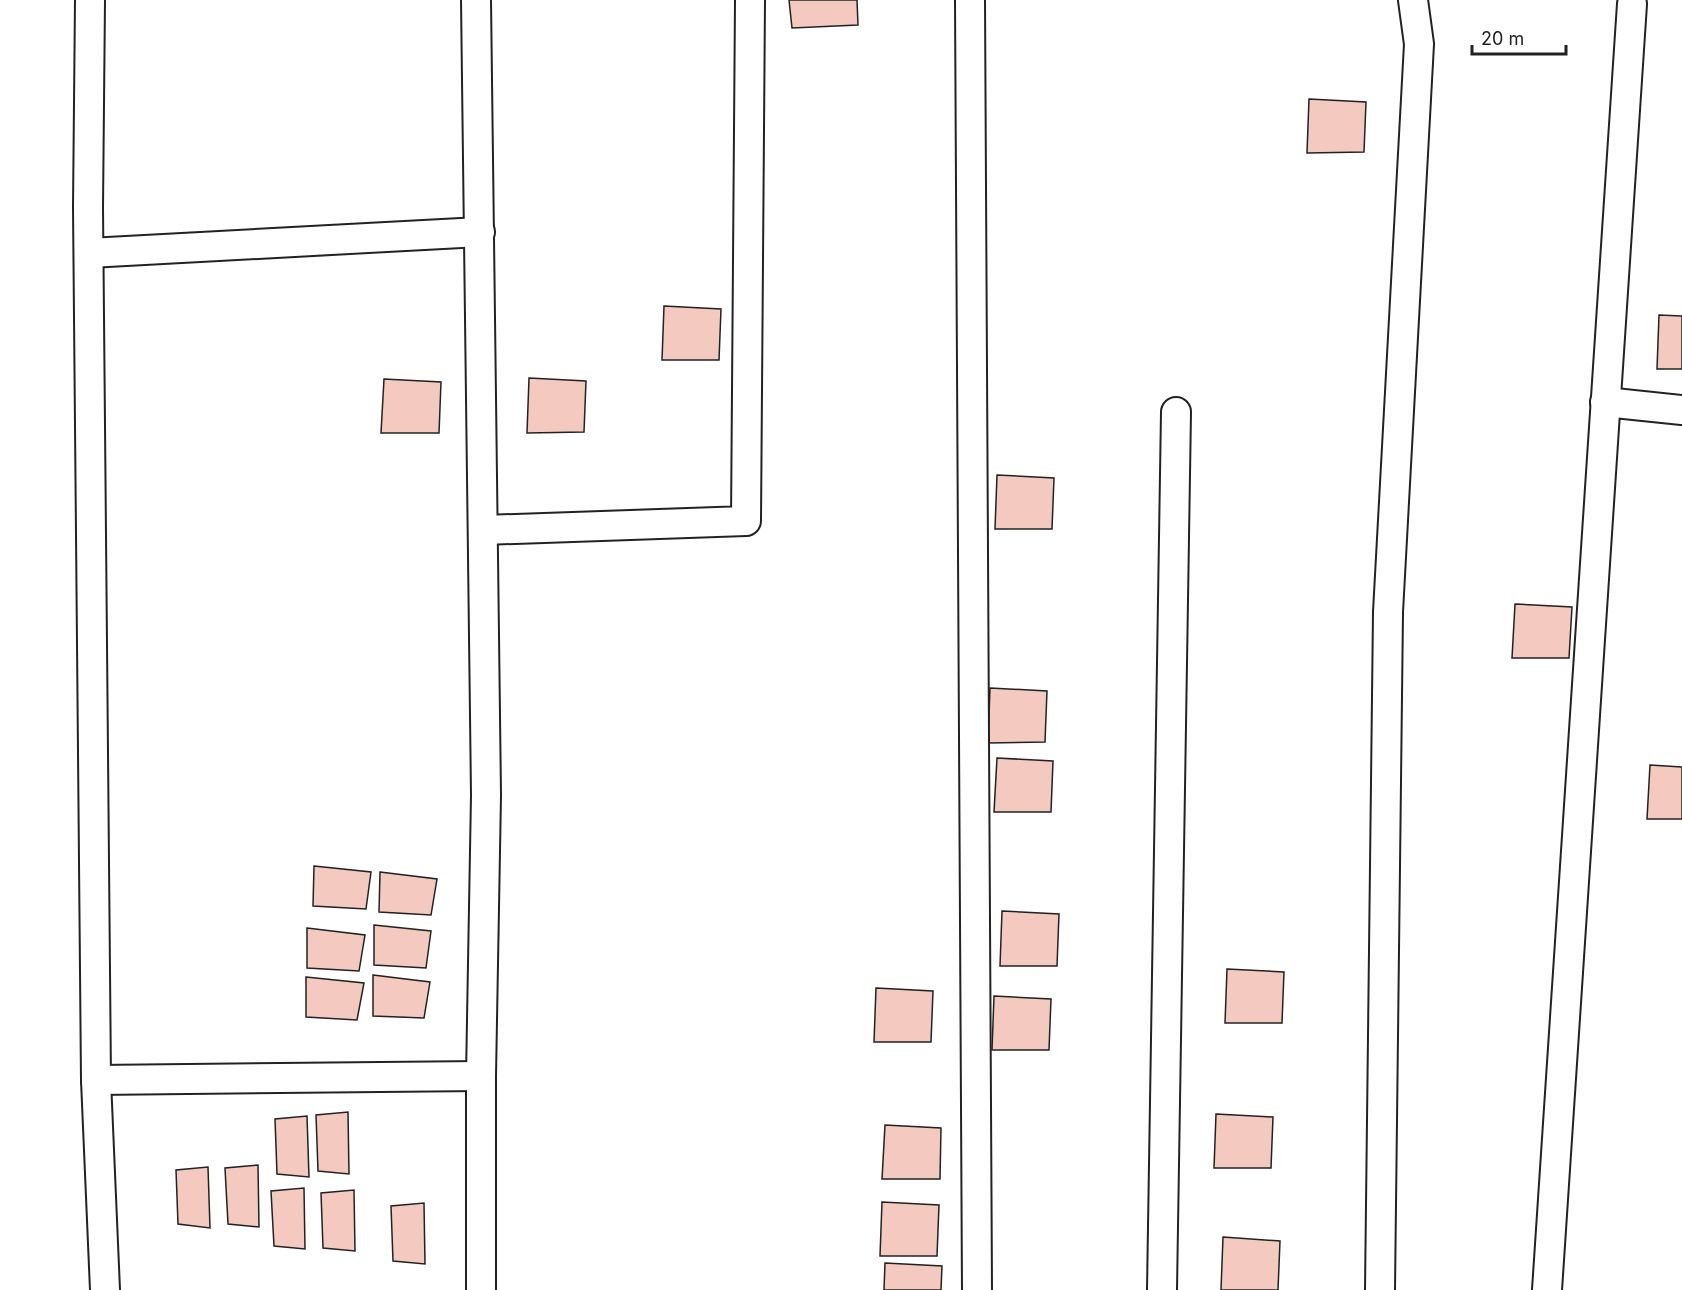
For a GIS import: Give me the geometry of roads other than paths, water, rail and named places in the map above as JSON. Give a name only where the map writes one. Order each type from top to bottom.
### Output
[{"type":"street","points":[[90,0],[89,253],[96,1080],[105,1290]]},
{"type":"street","points":[[476,0],[486,795],[481,1076],[481,1290]]},
{"type":"street","points":[[484,530],[746,521],[750,0]]},
{"type":"street","points":[[970,0],[977,1290]]},
{"type":"street","points":[[1380,1290],[1388,612],[1419,44],[1413,0]]},
{"type":"street","points":[[1547,1290],[1632,4]]},
{"type":"street","points":[[89,253],[480,232]]},
{"type":"street","points":[[1605,402],[1682,410]]},
{"type":"street","points":[[1162,1290],[1176,412]]},
{"type":"street","points":[[96,1080],[481,1076]]}]
